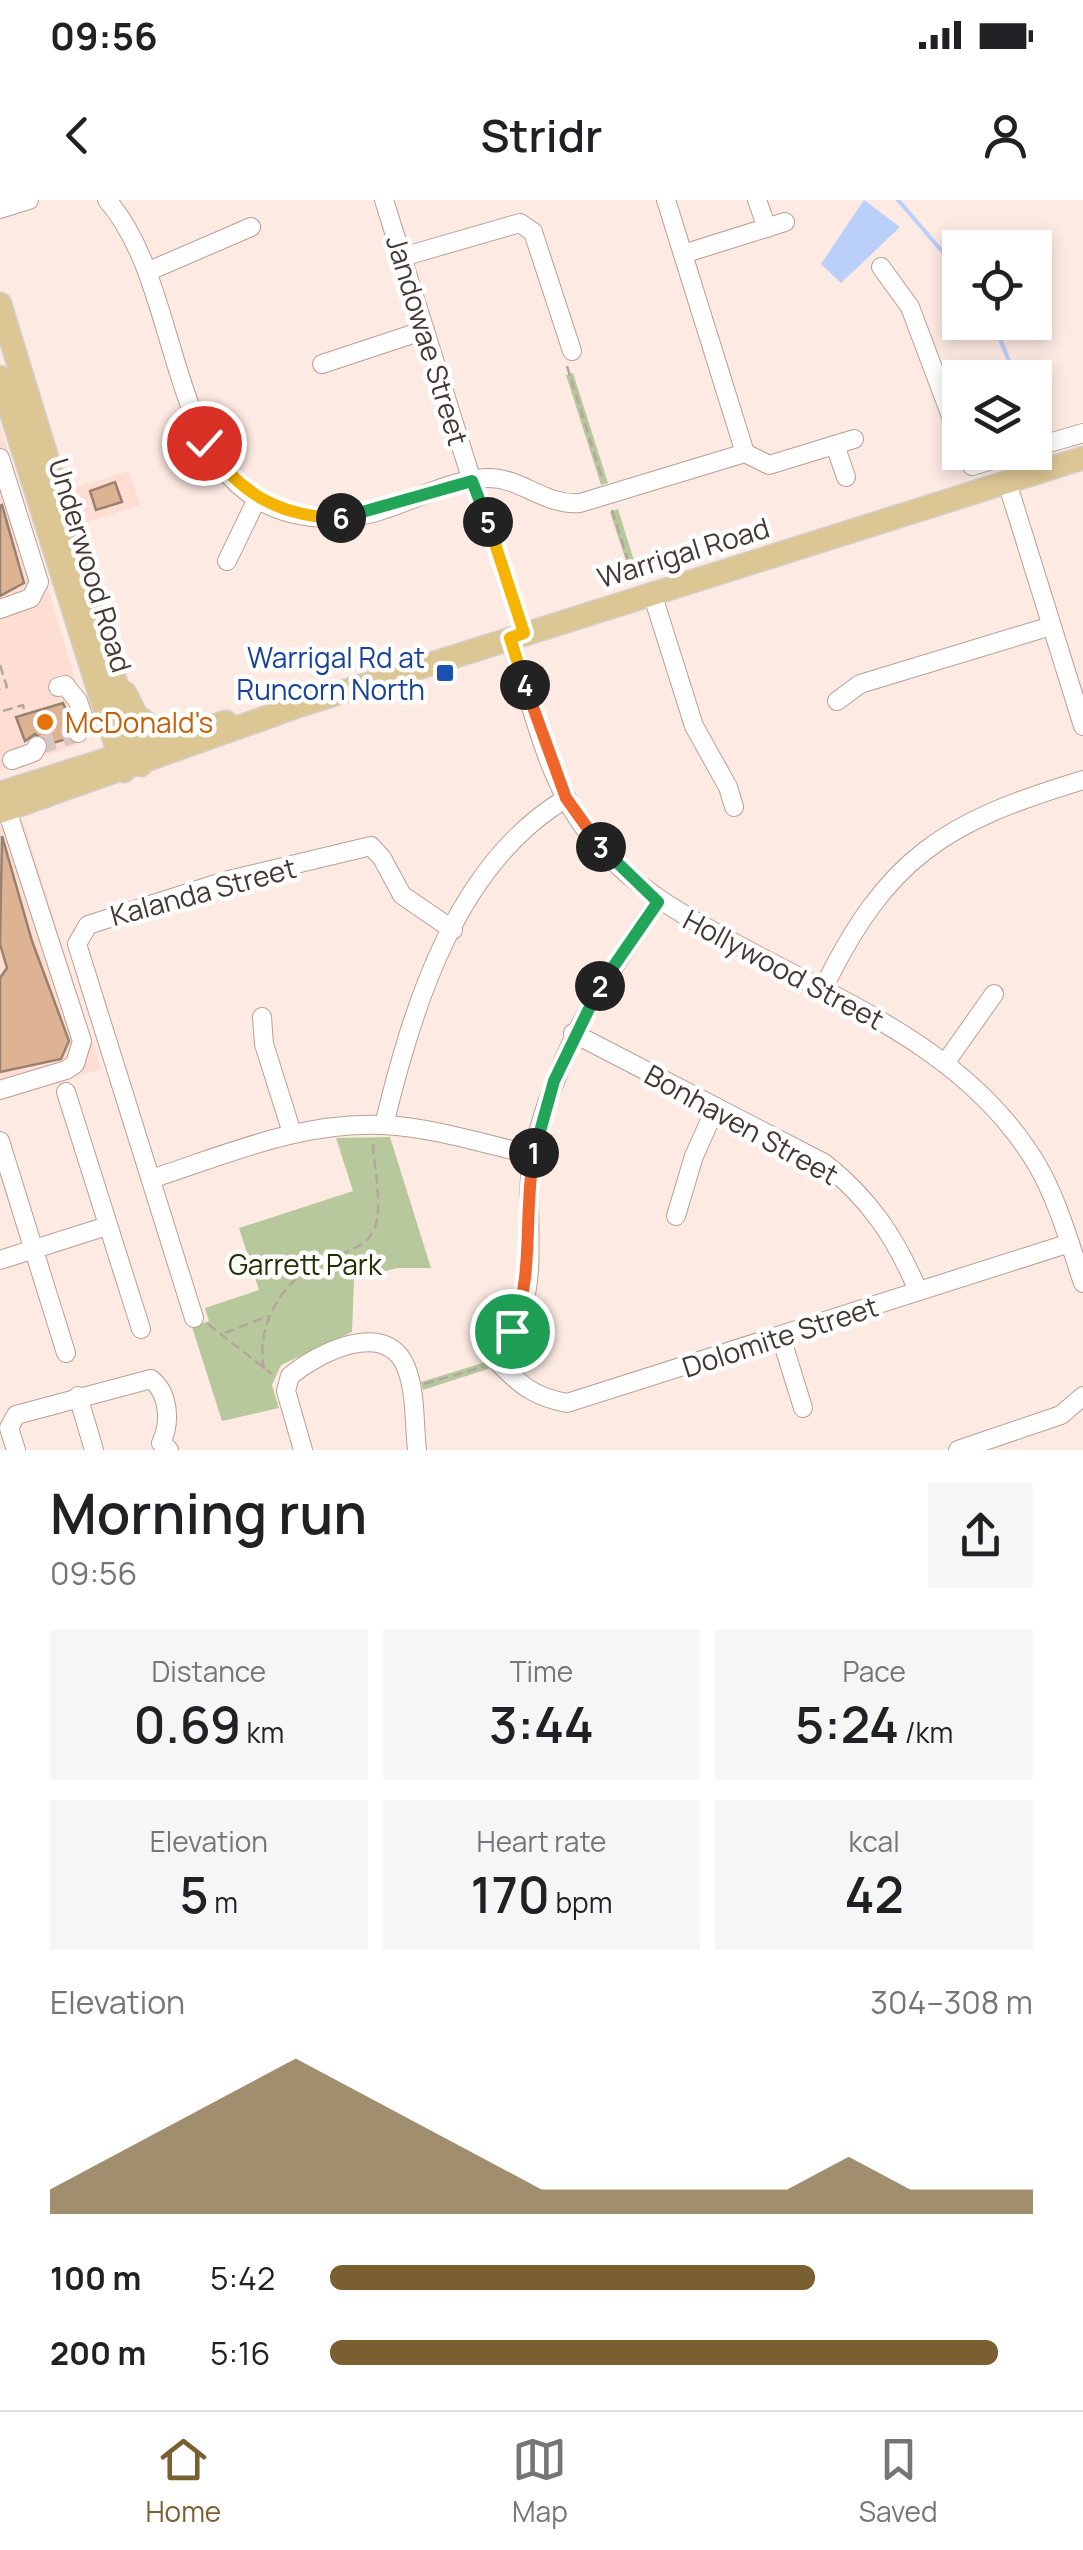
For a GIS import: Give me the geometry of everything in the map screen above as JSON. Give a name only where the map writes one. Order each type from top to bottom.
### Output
[{"type":"main road","name":"Underwood Road","points":[[0,304],[7,352],[130,759]]},
{"type":"main road","name":"Underwood Road","points":[[0,377],[66,550],[136,715],[166,738]]},
{"type":"main road","name":"Warrigal Road","points":[[2,805],[130,759],[516,635],[1083,458]]},
{"type":"main road","name":"Underwood Road","points":[[104,644],[130,759]]},
{"type":"main road","name":"Warrigal Road","points":[[130,759],[166,738],[301,706]]},
{"type":"street","points":[[0,209],[29,200]]},
{"type":"street","points":[[107,200],[124,220],[149,271],[204,443],[221,468],[257,499],[286,513],[342,518],[472,481],[506,480],[561,505],[608,498],[745,453],[769,465],[854,439]]},
{"type":"street","name":"Jandowae Street","points":[[384,200],[472,481]]},
{"type":"street","points":[[666,200],[745,453]]},
{"type":"street","points":[[757,200],[766,228]]},
{"type":"street","points":[[683,254],[786,222]]},
{"type":"street","points":[[402,257],[520,223],[533,232],[572,351]]},
{"type":"street","points":[[149,271],[251,227]]},
{"type":"street","points":[[880,267],[910,307],[942,392]]},
{"type":"street","points":[[322,364],[425,330]]},
{"type":"street","points":[[1052,442],[1083,432]]},
{"type":"street","points":[[835,446],[846,476]]},
{"type":"street","points":[[0,458],[39,582],[31,598],[0,609]]},
{"type":"street","points":[[1007,482],[1083,726]]},
{"type":"street","points":[[228,561],[257,499]]},
{"type":"street","points":[[645,595],[694,726],[728,787],[734,807]]},
{"type":"street","points":[[838,701],[860,684],[1052,626]]},
{"type":"street","name":"Hollywood Street","points":[[516,635],[566,798],[586,831],[619,869],[658,902],[904,1033],[946,1062],[1004,1119],[1035,1162],[1083,1283]]},
{"type":"street","points":[[58,686],[66,685],[78,702],[85,723],[78,734]]},
{"type":"street","points":[[12,760],[34,752],[38,746]]},
{"type":"street","points":[[822,990],[869,907],[924,849],[988,812],[1083,780]]},
{"type":"street","points":[[380,1124],[404,1041],[452,930],[487,874],[520,833],[566,798]]},
{"type":"street","points":[[0,1088],[66,1070],[74,1064],[82,1041],[2,805]]},
{"type":"street","name":"Kalanda Street","points":[[194,1318],[77,944],[88,925],[226,881],[371,846],[402,895],[452,930]]},
{"type":"street","points":[[499,1362],[526,1297],[526,1197],[533,1154],[574,1033],[593,996],[658,902]]},
{"type":"street","points":[[946,1062],[994,994]]},
{"type":"street","points":[[262,1016],[264,1044],[292,1133]]},
{"type":"street","name":"Bonhaven Street","points":[[574,1033],[824,1163],[857,1189],[884,1222],[918,1291]]},
{"type":"street","points":[[0,1088],[41,1066]]},
{"type":"street","points":[[66,1092],[142,1329]]},
{"type":"street","points":[[676,1216],[694,1156],[716,1107]]},
{"type":"street","points":[[150,1179],[292,1133],[380,1124],[533,1154]]},
{"type":"street","points":[[0,1141],[66,1353]]},
{"type":"street","points":[[0,1260],[107,1226]]},
{"type":"street","name":"Dolomite Street","points":[[499,1362],[523,1388],[542,1398],[567,1403],[1070,1243]]},
{"type":"street","points":[[781,1337],[803,1408]]},
{"type":"street","points":[[303,1450],[286,1382],[296,1371],[366,1341],[385,1344],[399,1354],[410,1388],[417,1450]]},
{"type":"street","points":[[16,1450],[9,1428],[16,1416],[78,1396],[155,1380],[169,1419],[161,1444],[169,1450]]},
{"type":"street","points":[[78,1396],[94,1450]]},
{"type":"street","points":[[958,1450],[1033,1427],[1081,1404]]},
{"type":"path","points":[[572,351],[567,365],[608,498],[645,595]]},
{"type":"path","points":[[472,481],[516,635]]},
{"type":"path","points":[[0,666],[7,686],[0,688]]},
{"type":"path","points":[[4,711],[22,705],[25,714]]},
{"type":"path","points":[[264,1369],[262,1347],[270,1316],[285,1289],[301,1274],[370,1237],[376,1224],[380,1124]]},
{"type":"path","points":[[221,1333],[246,1328],[270,1316]]},
{"type":"path","points":[[194,1318],[221,1333],[286,1382]]},
{"type":"path","points":[[410,1388],[499,1362]]},
{"type":"shaded area","points":[[0,425],[76,682],[93,722],[84,743],[0,771]]},
{"type":"shaded area","points":[[129,471],[140,505],[84,523],[73,488]]},
{"type":"shaded area","points":[[23,820],[101,1069],[0,1101],[0,827]]},
{"type":"green space","points":[[573,373],[608,483],[601,485],[566,375]]},
{"type":"green space","points":[[484,495],[522,613],[514,615],[477,497]]},
{"type":"green space","points":[[618,509],[639,577],[632,579],[610,512]]},
{"type":"green space","name":"Garrett Park","points":[[390,1137],[431,1268],[397,1268],[354,1280],[352,1332],[281,1365],[272,1385],[279,1408],[222,1421],[192,1327],[209,1321],[205,1308],[259,1290],[239,1228],[353,1191],[336,1138]]},
{"type":"green space","points":[[489,1361],[491,1368],[423,1390],[421,1382]]},
{"type":"water","points":[[864,200],[900,227],[841,283],[821,264]]},
{"type":"building","points":[[115,482],[122,502],[96,510],[90,491]]},
{"type":"building","points":[[0,506],[24,583],[0,596]]},
{"type":"building","name":"McDonald's","points":[[63,703],[71,721],[67,739],[49,744],[35,734],[25,741],[16,717]]},
{"type":"building","points":[[2,836],[32,941],[69,1041],[61,1059],[0,1072],[0,978],[7,968],[0,944]]},
{"type":"waterway","points":[[898,200],[942,251]]},
{"type":"waterway","points":[[1000,340],[1009,360]]},
{"type":"tunnel","points":[[37,746],[78,733]]},
{"type":"place","name":"Warrigal Rd at Runcorn North","points":[[445,673]]},
{"type":"place","name":"McDonald's","points":[[45,722]]},
{"type":"route","points":[[204,443],[221,468],[257,499],[286,513],[312,518],[366,514],[472,481],[524,633],[510,638],[566,798],[586,831],[619,869],[658,902],[593,996],[554,1081],[533,1154],[526,1197],[526,1297],[512,1331]]}]
